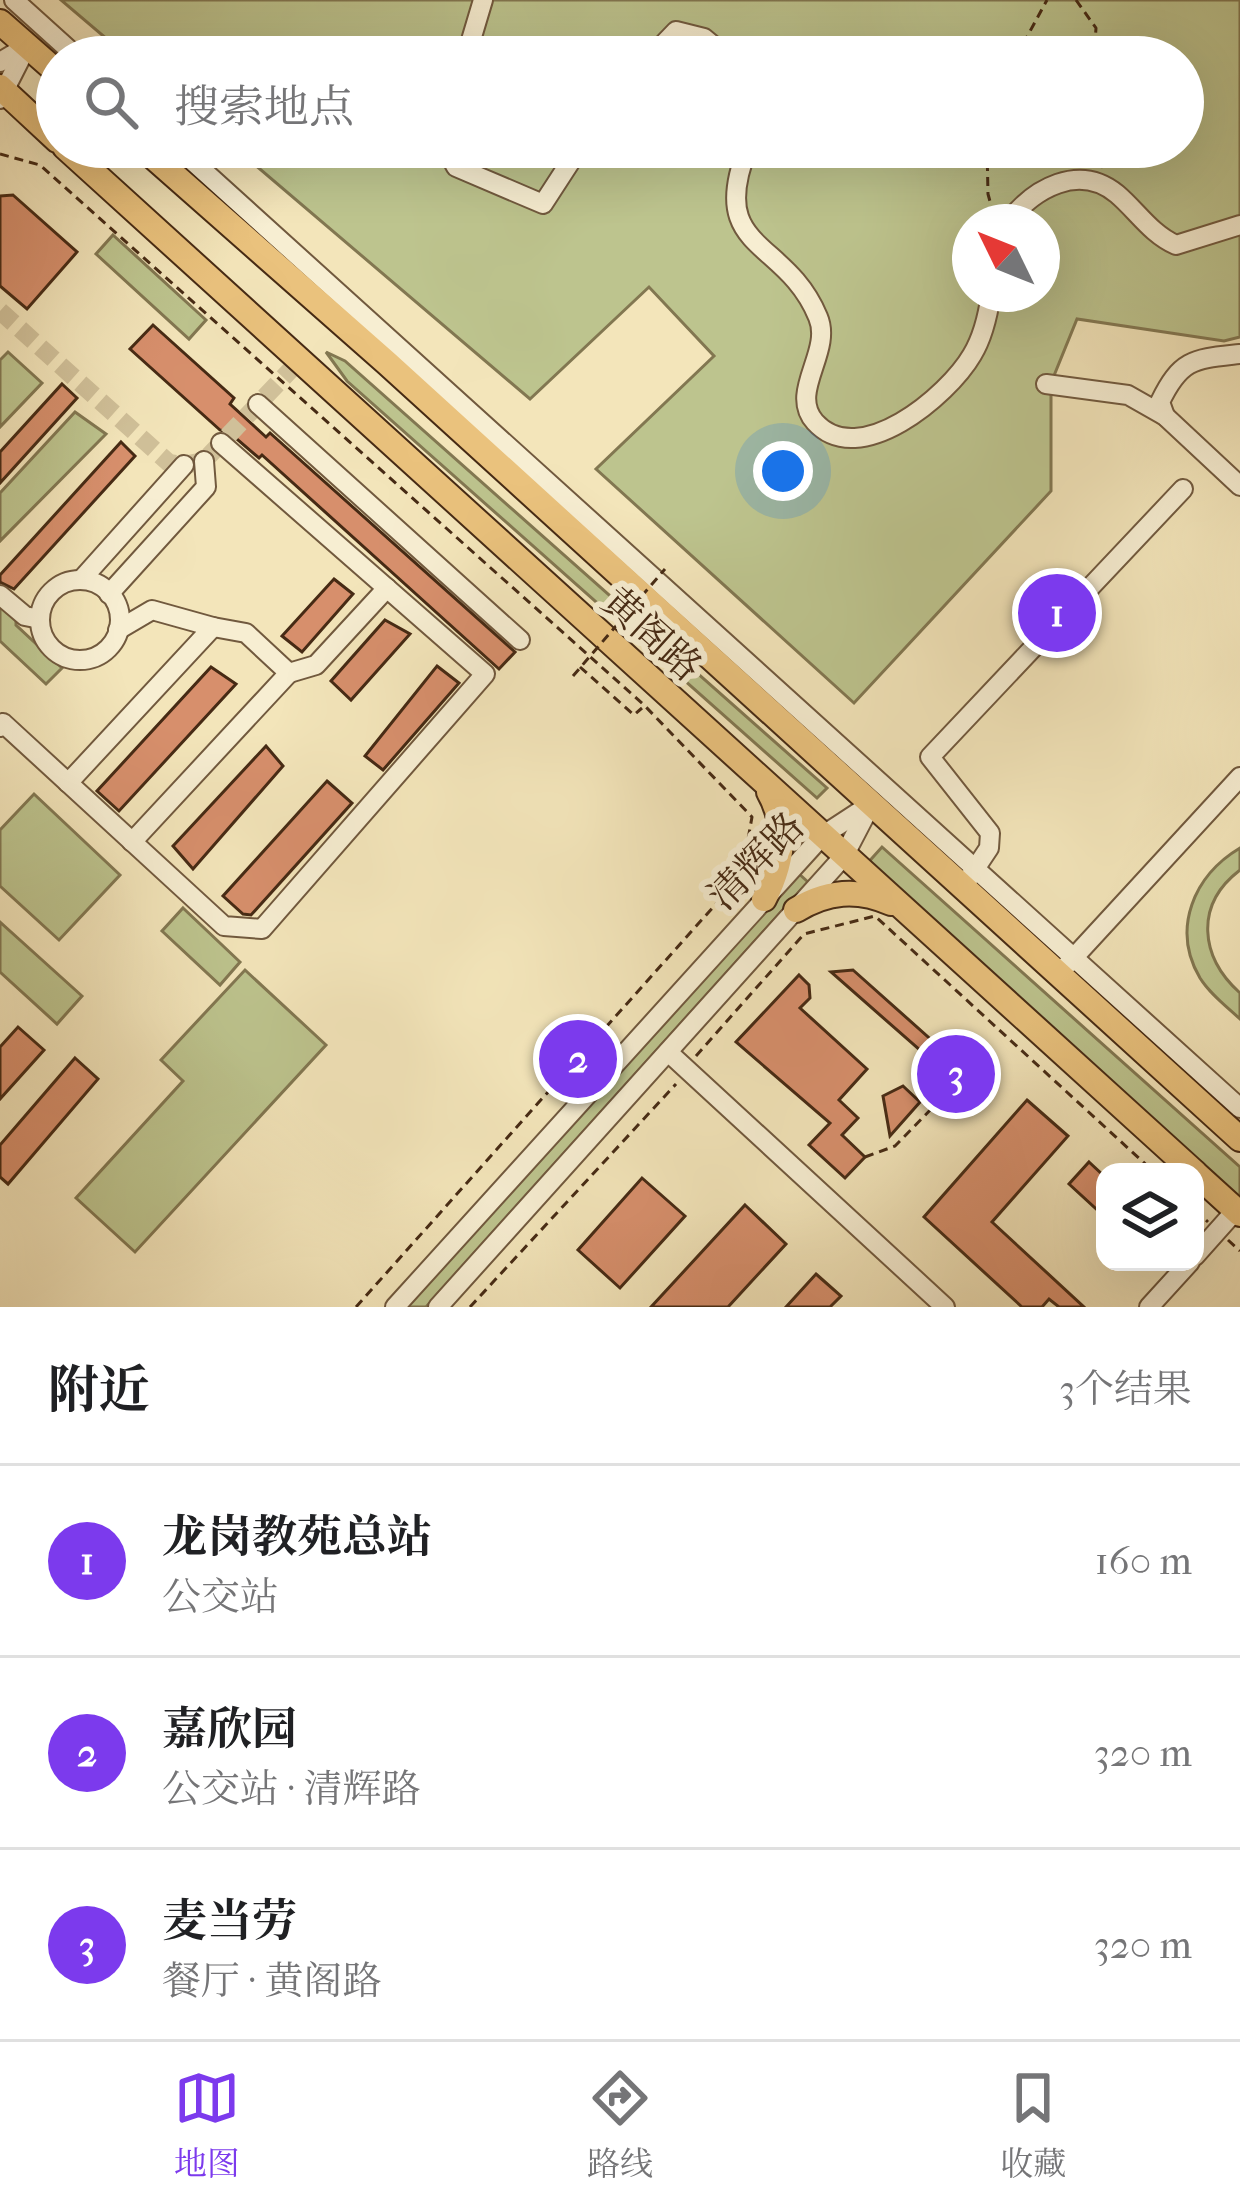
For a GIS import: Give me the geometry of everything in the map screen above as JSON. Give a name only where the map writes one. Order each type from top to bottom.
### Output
[{"type":"main road","points":[[0,22],[36,54]]},
{"type":"main road","points":[[2,93],[36,122]]},
{"type":"main road","name":"黄阁路","points":[[88,168],[1183,1163]]},
{"type":"main road","name":"黄阁路","points":[[166,168],[871,804],[968,878],[1066,966],[1240,1139]]},
{"type":"main road","points":[[764,899],[782,845],[778,812],[765,784]]},
{"type":"main road","points":[[796,910],[814,899],[853,893],[903,909]]},
{"type":"main road","name":"黄阁路","points":[[1204,1182],[1238,1212]]},
{"type":"street","points":[[14,0],[54,36]]},
{"type":"street","points":[[472,36],[483,0]]},
{"type":"street","points":[[0,62],[27,46]]},
{"type":"street","points":[[2,93],[27,46]]},
{"type":"street","points":[[200,168],[968,878],[989,848],[991,833],[930,757],[1183,490]]},
{"type":"street","points":[[461,168],[543,204],[566,168]]},
{"type":"street","points":[[739,168],[735,179],[736,216],[791,275],[819,317],[822,344],[806,402],[810,417],[826,433],[854,440],[886,430],[934,397],[972,356],[985,312]]},
{"type":"street","points":[[1023,204],[1047,187],[1078,178],[1105,186],[1159,235],[1176,244],[1240,225]]},
{"type":"street","points":[[1165,416],[1160,402],[1172,377],[1193,359],[1236,356]]},
{"type":"street","points":[[1046,384],[1128,395],[1165,416],[1240,486]]},
{"type":"street","points":[[258,404],[520,640]]},
{"type":"street","points":[[0,727],[3,724],[224,926],[262,928],[485,674],[221,442]]},
{"type":"street","points":[[109,594],[206,487],[204,461]]},
{"type":"street","points":[[81,580],[109,594],[118,610],[118,630],[100,655],[73,660],[50,647],[43,636],[40,619],[47,597],[56,588],[81,580],[184,465]]},
{"type":"street","points":[[133,842],[289,673],[316,665],[387,589]]},
{"type":"street","points":[[0,595],[25,616],[40,619]]},
{"type":"street","points":[[118,630],[152,610],[246,633],[289,673]]},
{"type":"street","points":[[68,783],[213,627]]},
{"type":"street","points":[[1240,777],[1066,966],[1240,1108]]},
{"type":"street","name":"清辉路","points":[[395,1307],[821,836],[871,804]]},
{"type":"street","name":"清辉路","points":[[438,1307],[844,856],[871,804]]},
{"type":"street","points":[[668,1052],[945,1307]]},
{"type":"street","points":[[1204,1247],[1238,1212]]},
{"type":"street","points":[[1149,1307],[1181,1271]]},
{"type":"path","points":[[1076,0],[1096,28],[1095,36]]},
{"type":"path","points":[[1028,36],[1048,1]]},
{"type":"path","points":[[0,154],[36,164]]},
{"type":"path","points":[[43,168],[644,705],[752,817],[746,856],[732,886],[356,1307]]},
{"type":"path","points":[[987,168],[990,204]]},
{"type":"path","points":[[573,676],[665,568]]},
{"type":"path","points":[[580,667],[634,715],[644,705]]},
{"type":"path","points":[[470,1307],[676,1085],[804,934],[875,916],[1144,1163]]},
{"type":"path","points":[[865,1157],[895,1146],[942,1098],[941,1069]]},
{"type":"path","points":[[915,1108],[924,1117]]},
{"type":"green space","points":[[61,0],[1240,0],[1240,337],[1224,341],[1077,319],[1051,383],[1051,491],[854,703],[596,469],[714,356],[649,287],[530,399],[259,168],[1204,168],[1204,36],[103,36]]},
{"type":"green space","points":[[113,235],[206,320],[189,339],[96,254]]},
{"type":"green space","points":[[8,352],[42,383],[0,427],[0,360]]},
{"type":"green space","points":[[326,352],[345,361],[827,788],[817,798],[347,381]]},
{"type":"green space","points":[[75,412],[106,434],[0,541],[0,493]]},
{"type":"green space","points":[[0,591],[16,606],[16,625],[62,668],[46,684],[0,641]]},
{"type":"green space","points":[[34,794],[120,875],[59,940],[0,886],[0,830]]},
{"type":"green space","points":[[882,847],[1240,1167],[1240,1201],[1204,1169],[1204,1163],[1197,1163],[865,866]]},
{"type":"green space","points":[[1240,848],[1240,870],[1215,899],[1208,931],[1217,964],[1240,993],[1240,1019],[1200,978],[1188,941],[1188,922],[1199,888]]},
{"type":"green space","points":[[797,872],[808,882],[426,1307],[406,1307]]},
{"type":"green space","points":[[183,908],[240,962],[220,985],[162,931]]},
{"type":"green space","points":[[0,922],[82,996],[57,1024],[0,972]]},
{"type":"green space","points":[[245,970],[326,1045],[135,1252],[76,1198],[183,1081],[161,1060]]},
{"type":"building","points":[[13,195],[77,252],[27,309],[0,286],[0,196]]},
{"type":"building","points":[[153,325],[234,398],[230,404],[266,437],[270,433],[515,652],[499,669],[262,455],[259,458],[220,430],[130,349]]},
{"type":"building","points":[[62,384],[77,398],[0,483],[0,452]]},
{"type":"building","points":[[121,442],[135,456],[14,589],[0,582],[0,575]]},
{"type":"building","points":[[334,579],[353,594],[302,652],[282,636]]},
{"type":"building","points":[[385,620],[410,634],[351,700],[331,681]]},
{"type":"building","points":[[437,666],[459,683],[383,770],[365,756]]},
{"type":"building","points":[[211,667],[236,684],[119,811],[97,791]]},
{"type":"building","points":[[266,746],[283,766],[193,869],[173,846]]},
{"type":"building","points":[[327,781],[352,803],[251,915],[243,914],[223,896]]},
{"type":"building","points":[[853,970],[964,1069],[954,1080],[831,972]]},
{"type":"building","points":[[799,975],[809,985],[810,998],[800,1008],[867,1069],[839,1100],[858,1118],[842,1135],[865,1157],[845,1178],[809,1145],[830,1123],[736,1042]]},
{"type":"building","points":[[18,1027],[44,1050],[0,1099],[0,1047]]},
{"type":"building","points":[[75,1058],[98,1079],[8,1184],[0,1177],[0,1145]]},
{"type":"building","points":[[903,1086],[920,1102],[890,1136],[883,1096]]},
{"type":"building","points":[[1027,1100],[1068,1136],[992,1222],[1084,1307],[1059,1307],[1049,1299],[1042,1307],[1022,1307],[924,1217]]},
{"type":"building","points":[[1089,1162],[1096,1169],[1096,1209],[1069,1184]]},
{"type":"building","points":[[642,1178],[685,1216],[620,1288],[578,1250]]},
{"type":"building","points":[[745,1205],[786,1244],[728,1307],[651,1307]]},
{"type":"building","points":[[816,1274],[841,1296],[830,1307],[786,1307]]},
{"type":"tunnel","points":[[0,311],[169,463],[204,461],[298,362]]},
{"type":"place","name":"龙岗教苑总站","points":[[1057,613]]},
{"type":"place","name":"嘉欣园","points":[[578,1059]]},
{"type":"place","name":"麦当劳","points":[[956,1074]]}]
